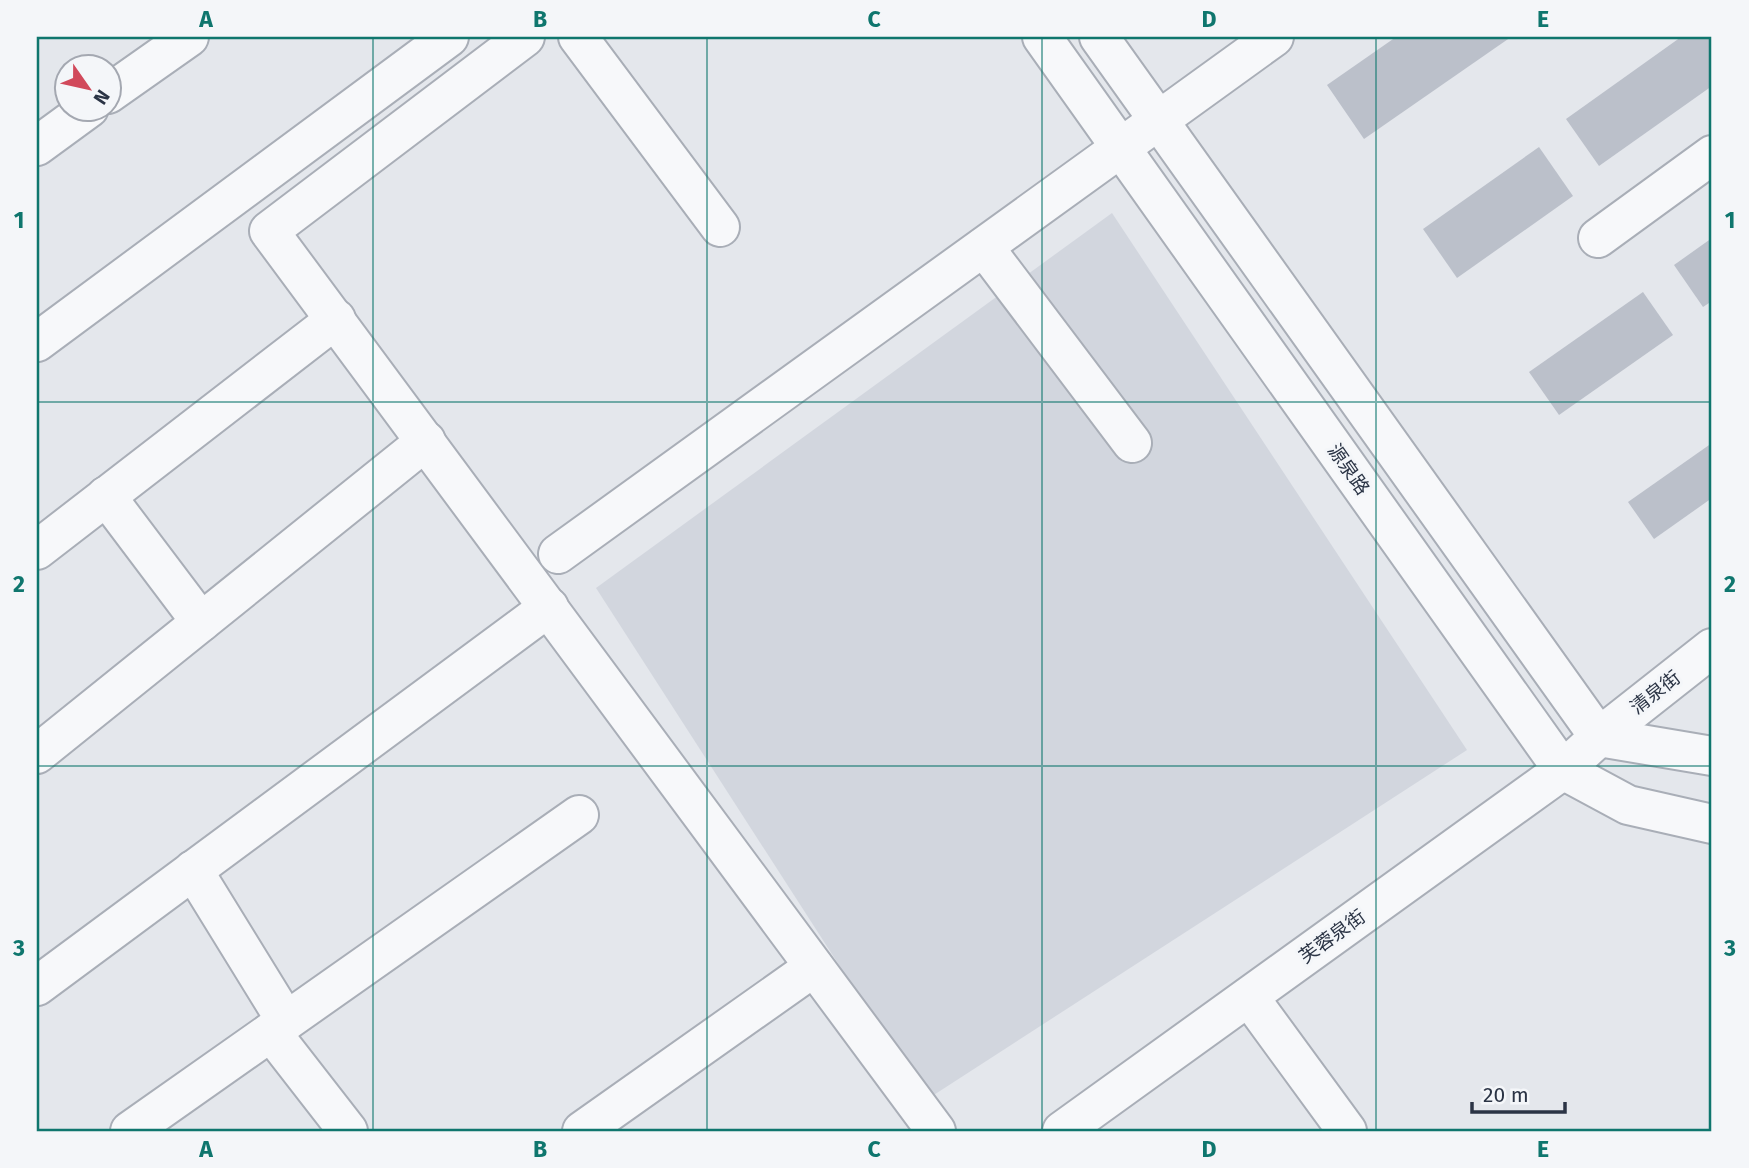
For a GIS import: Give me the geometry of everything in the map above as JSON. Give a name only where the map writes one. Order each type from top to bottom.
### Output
[{"type":"street","points":[[122,84],[189,37]]},
{"type":"street","points":[[37,342],[449,37]]},
{"type":"street","points":[[525,37],[269,231],[936,1131]]},
{"type":"street","points":[[578,37],[719,227]]},
{"type":"street","name":"源泉路","points":[[1042,37],[1563,770],[1629,805],[1712,824]]},
{"type":"street","points":[[1099,37],[1599,737],[1712,756]]},
{"type":"street","points":[[558,554],[1274,37]]},
{"type":"street","points":[[37,146],[70,122]]},
{"type":"street","points":[[1598,238],[1712,155]]},
{"type":"street","points":[[984,247],[1132,443]]},
{"type":"street","points":[[37,550],[336,320]]},
{"type":"street","points":[[37,754],[426,441]]},
{"type":"street","points":[[106,496],[201,622]]},
{"type":"street","points":[[37,986],[549,607]]},
{"type":"street","name":"清泉街","points":[[1599,737],[1712,648]]},
{"type":"street","name":"芙蓉泉街","points":[[1062,1131],[1563,770],[1599,737]]},
{"type":"street","points":[[130,1131],[579,815]]},
{"type":"street","points":[[193,870],[278,1026],[348,1131]]},
{"type":"street","points":[[582,1131],[814,967]]},
{"type":"street","points":[[1249,997],[1348,1131]]},
{"type":"shaded area","points":[[1112,213],[1467,750],[926,1100],[596,588]]},
{"type":"building","points":[[1396,37],[1511,37],[1364,139],[1327,85]]},
{"type":"building","points":[[1681,37],[1712,37],[1712,86],[1599,166],[1566,119]]},
{"type":"building","points":[[1539,147],[1573,196],[1457,278],[1423,229]]},
{"type":"building","points":[[1712,238],[1712,301],[1703,307],[1674,265]]},
{"type":"building","points":[[1643,292],[1673,335],[1559,415],[1529,372]]},
{"type":"building","points":[[1712,443],[1712,498],[1654,539],[1628,502]]}]
